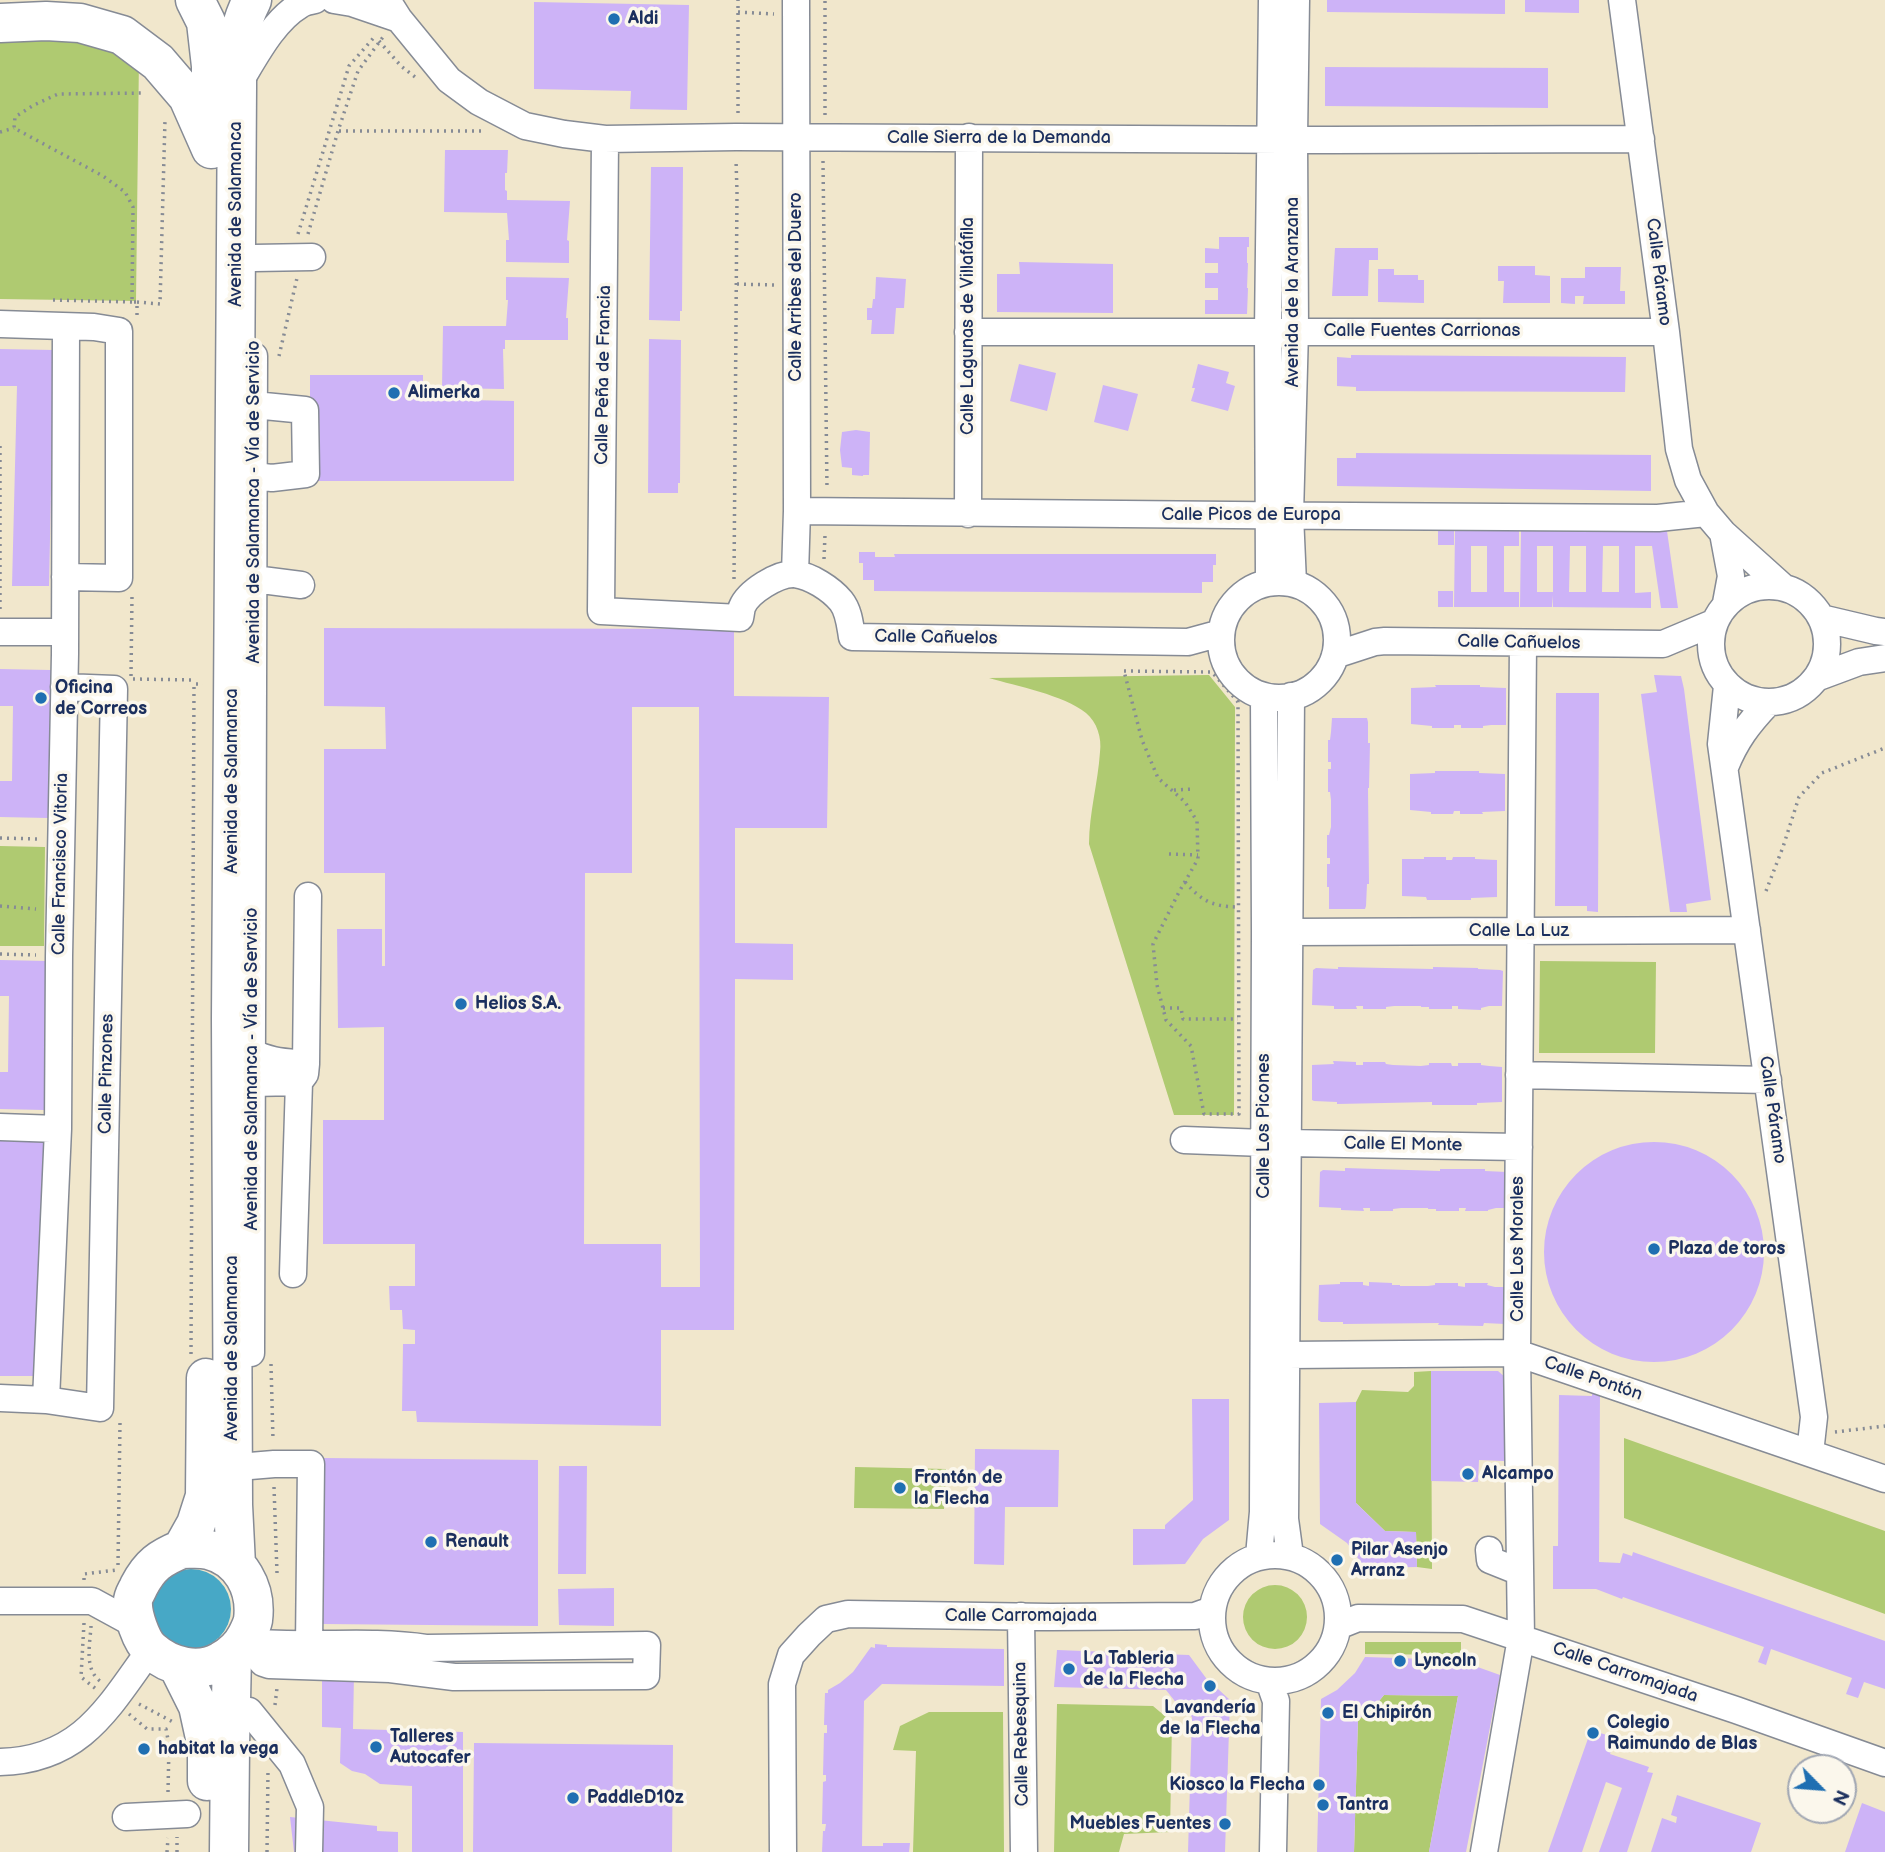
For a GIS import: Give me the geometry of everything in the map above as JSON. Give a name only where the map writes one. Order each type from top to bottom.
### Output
[{"type":"highway","points":[[0,11],[40,0]]},
{"type":"highway","name":"Avenida de Salamanca","points":[[182,1549],[196,1524],[205,1496],[212,684],[211,66],[205,22],[195,0]]},
{"type":"highway","name":"Avenida de Salamanca","points":[[252,0],[238,39],[237,87],[231,1045],[233,1505],[253,1574]]},
{"type":"highway","points":[[0,23],[80,23],[122,36],[158,62],[188,97],[211,149]]},
{"type":"highway","points":[[155,1647],[199,1668],[213,1665],[238,1648],[253,1622],[253,1574],[223,1555],[207,1549],[182,1549],[129,1573],[133,1600],[155,1647],[198,1706],[207,1746],[205,1852]]},
{"type":"highway","points":[[229,1852],[238,1648]]},
{"type":"street","points":[[237,87],[277,25],[301,4],[315,0]]},
{"type":"street","name":"Calle Sierra de la Demanda","points":[[334,0],[393,9],[449,80],[479,102],[525,126],[605,139],[1641,139]]},
{"type":"street","name":"Avenida de la Aranzana","points":[[1272,0],[1295,330],[1279,514]]},
{"type":"street","name":"Avenida de la Aranzana","points":[[1281,583],[1268,331],[1282,138],[1296,0]]},
{"type":"street","name":"Calle Páramo","points":[[1622,0],[1679,449],[1688,480],[1714,523],[1731,576],[1720,613]]},
{"type":"street","name":"Calle Arribes del Duero","points":[[795,574],[796,7]]},
{"type":"street","name":"Calle Lagunas de Villafáfila","points":[[968,514],[969,137]]},
{"type":"street","name":"Calle Peña de Francia","points":[[605,139],[601,611],[740,618],[743,605],[760,587],[777,577],[795,574]]},
{"type":"street","name":"Avenida de Salamanca - Vía de Servicio","points":[[236,188],[253,222],[254,258],[252,1083],[262,1465],[253,1574]]},
{"type":"street","points":[[254,258],[307,257]]},
{"type":"street","points":[[0,324],[94,327],[119,331],[119,578],[65,577]]},
{"type":"street","name":"Calle Francisco Vitoria","points":[[46,1400],[58,1129],[66,327]]},
{"type":"street","name":"Calle Fuentes Carrionas","points":[[968,331],[1666,332]]},
{"type":"street","points":[[254,405],[305,410],[306,474],[254,476]]},
{"type":"street","name":"Calle Picos de Europa","points":[[797,511],[1658,517],[1714,523]]},
{"type":"street","name":"Calle Páramo","points":[[1714,523],[1783,587]]},
{"type":"street","name":"Calle Cañuelos","points":[[795,574],[824,586],[842,602],[852,637],[1222,644]]},
{"type":"street","points":[[254,579],[301,585]]},
{"type":"street","points":[[1281,583],[1306,588],[1317,595],[1327,608],[1336,628],[1335,655],[1325,674],[1305,691],[1280,698],[1264,696],[1247,688],[1235,678],[1222,644],[1229,610],[1238,598],[1250,589],[1281,583]]},
{"type":"street","points":[[1752,587],[1783,587],[1805,598],[1821,618],[1827,638],[1825,659],[1816,678],[1803,692],[1786,700],[1768,703],[1745,699],[1720,677],[1710,645],[1720,613],[1738,593],[1752,587]]},
{"type":"street","name":"Calle Cañuelos","points":[[1335,655],[1375,642],[1663,644],[1720,613]]},
{"type":"street","points":[[1821,618],[1885,632]]},
{"type":"street","name":"Calle Cañuelos","points":[[1336,628],[1375,642]]},
{"type":"street","points":[[0,632],[65,632]]},
{"type":"street","name":"Calle Los Morales","points":[[1484,1852],[1521,1638],[1517,1353],[1522,644]]},
{"type":"street","name":"Calle Cañuelos","points":[[1663,644],[1720,677]]},
{"type":"street","points":[[1816,678],[1858,662],[1885,658]]},
{"type":"street","name":"Calle Páramo","points":[[1720,677],[1721,744],[1814,1417],[1811,1443]]},
{"type":"street","name":"Calle Pinzones","points":[[0,1398],[46,1400],[100,1408],[114,690],[64,687]]},
{"type":"street","name":"Calle Los Picones","points":[[1264,696],[1275,1143],[1288,1354],[1285,1519],[1290,1556]]},
{"type":"street","name":"Calle Los Picones","points":[[1259,1556],[1263,1512],[1275,1143],[1291,932],[1291,696]]},
{"type":"street","points":[[1724,768],[1744,729],[1768,703]]},
{"type":"street","points":[[293,1274],[308,896]]},
{"type":"street","name":"Calle La Luz","points":[[1291,932],[1747,930]]},
{"type":"street","points":[[252,1052],[302,1073]]},
{"type":"street","points":[[252,1083],[302,1073]]},
{"type":"street","points":[[1519,1075],[1768,1080]]},
{"type":"street","points":[[0,1127],[58,1129]]},
{"type":"street","name":"Calle El Monte","points":[[1184,1140],[1519,1147]]},
{"type":"street","name":"Calle Pontón","points":[[1288,1354],[1517,1353],[1811,1443],[1885,1479]]},
{"type":"street","points":[[262,1465],[311,1464],[309,1645]]},
{"type":"street","points":[[1489,1550],[1490,1560],[1520,1572]]},
{"type":"street","points":[[1259,1556],[1290,1556],[1316,1569],[1326,1580],[1344,1618],[1321,1661],[1311,1670],[1277,1687],[1246,1674],[1233,1665],[1217,1643],[1207,1617],[1223,1582],[1235,1569],[1259,1556]]},
{"type":"street","points":[[92,1610],[129,1573]]},
{"type":"street","points":[[0,1601],[92,1610],[155,1647],[91,1728],[60,1749],[16,1761],[0,1762]]},
{"type":"street","name":"Calle Carromajada","points":[[783,1852],[782,1684],[792,1655],[826,1619],[848,1614],[1207,1617]]},
{"type":"street","name":"Calle Rebesquina","points":[[1021,1616],[1024,1852]]},
{"type":"street","name":"Calle Carromajada","points":[[1344,1618],[1463,1619],[1885,1763]]},
{"type":"street","points":[[238,1648],[309,1645],[398,1656]]},
{"type":"street","points":[[238,1648],[269,1665],[398,1656],[427,1648],[647,1645]]},
{"type":"street","points":[[1273,1852],[1277,1687]]},
{"type":"street","points":[[250,1711],[292,1764],[310,1807],[309,1852]]},
{"type":"street","points":[[126,1817],[182,1814]]},
{"type":"path","points":[[736,137],[738,0]]},
{"type":"path","points":[[823,138],[825,0]]},
{"type":"path","points":[[738,12],[796,7]]},
{"type":"path","points":[[349,66],[374,37]]},
{"type":"path","points":[[277,364],[338,131],[358,71],[379,41]]},
{"type":"path","points":[[14,128],[15,117],[58,94],[147,94]]},
{"type":"path","points":[[137,302],[160,304],[166,109]]},
{"type":"path","points":[[0,132],[14,128],[103,176],[125,192],[133,207],[132,302],[47,300]]},
{"type":"path","points":[[338,131],[493,131]]},
{"type":"path","points":[[737,284],[779,285]]},
{"type":"path","points":[[0,446],[0,613]]},
{"type":"path","points":[[1124,671],[1212,672],[1238,702],[1239,1114],[1204,1114],[1191,1046],[1166,1020],[1157,985],[1153,944],[1198,859],[1197,821],[1185,802],[1172,790],[1158,778],[1142,740],[1124,671]]},
{"type":"path","points":[[131,680],[194,682],[191,1355]]},
{"type":"path","points":[[1742,896],[1766,891],[1799,797],[1822,773],[1885,748]]},
{"type":"path","points":[[1172,790],[1193,789]]},
{"type":"path","points":[[0,838],[62,841]]},
{"type":"path","points":[[1169,854],[1198,855]]},
{"type":"path","points":[[1185,882],[1200,899],[1223,907],[1238,907]]},
{"type":"path","points":[[0,906],[60,912]]},
{"type":"path","points":[[0,954],[59,956]]},
{"type":"path","points":[[1163,1008],[1181,1008],[1183,1019],[1238,1019]]},
{"type":"path","points":[[253,1574],[271,1361]]},
{"type":"path","points":[[1811,1443],[1885,1426]]},
{"type":"path","points":[[92,1610],[90,1669],[103,1683]]},
{"type":"path","points":[[137,1703],[176,1724]]},
{"type":"path","points":[[128,1713],[147,1730],[166,1729],[169,1745],[177,1746],[177,1735]]},
{"type":"path","points":[[267,1852],[268,1734]]},
{"type":"path","points":[[177,1852],[182,1814]]},
{"type":"green space","points":[[44,27],[139,56],[136,301],[0,299],[0,29]]},
{"type":"green space","points":[[1209,675],[1235,707],[1234,1115],[1174,1115],[1089,844],[1100,747],[1096,726],[1086,713],[1065,701],[989,678]]},
{"type":"green space","points":[[0,846],[45,847],[44,946],[0,946]]},
{"type":"green space","points":[[1540,961],[1656,962],[1655,1053],[1539,1053]]},
{"type":"green space","points":[[1431,1371],[1432,1569],[1417,1567],[1416,1532],[1385,1531],[1356,1503],[1356,1402],[1362,1390],[1408,1392],[1414,1386],[1414,1372]]},
{"type":"green space","points":[[1624,1438],[1885,1531],[1885,1614],[1624,1518]]},
{"type":"green space","name":"Frontón de la Flecha","points":[[855,1467],[946,1469],[944,1509],[854,1508]]},
{"type":"green space","points":[[1269,1585],[1281,1585],[1298,1594],[1305,1605],[1305,1629],[1298,1640],[1281,1649],[1269,1649],[1257,1644],[1248,1635],[1243,1623],[1243,1611],[1248,1599],[1257,1590]]},
{"type":"green space","points":[[1365,1642],[1461,1642],[1461,1655],[1365,1654]]},
{"type":"green space","points":[[1384,1695],[1458,1696],[1429,1852],[1354,1852],[1358,1720]]},
{"type":"green space","points":[[1057,1704],[1153,1706],[1172,1722],[1170,1832],[1124,1834],[1119,1852],[1054,1852]]},
{"type":"green space","points":[[929,1712],[1003,1712],[1004,1852],[913,1852],[916,1751],[893,1750],[900,1726]]},
{"type":"water","points":[[183,1569],[199,1569],[220,1580],[231,1601],[231,1617],[220,1638],[199,1649],[183,1649],[169,1643],[157,1631],[151,1617],[151,1601],[157,1587],[169,1575]]},
{"type":"building","points":[[1327,0],[1505,0],[1505,14],[1327,12]]},
{"type":"building","points":[[1525,0],[1579,0],[1579,13],[1525,12]]},
{"type":"building","points":[[534,2],[689,5],[687,110],[630,109],[631,91],[534,89]]},
{"type":"building","points":[[1325,67],[1548,68],[1548,108],[1325,106]]},
{"type":"building","points":[[445,150],[508,150],[505,173],[507,200],[570,201],[567,240],[569,263],[506,262],[506,240],[509,240],[507,213],[444,212]]},
{"type":"building","points":[[651,167],[683,167],[680,321],[649,320]]},
{"type":"building","points":[[1219,237],[1249,237],[1247,314],[1205,314],[1205,300],[1218,300],[1218,288],[1205,288],[1205,273],[1218,273],[1218,263],[1205,263],[1205,248],[1219,249]]},
{"type":"building","points":[[1335,248],[1378,248],[1378,260],[1369,260],[1368,296],[1332,296]]},
{"type":"building","points":[[1019,262],[1113,264],[1113,313],[997,312],[997,274],[1020,274]]},
{"type":"building","points":[[1498,266],[1535,266],[1535,275],[1550,276],[1550,303],[1503,303],[1504,281],[1498,281]]},
{"type":"building","points":[[1585,267],[1621,267],[1620,291],[1625,291],[1625,304],[1583,304],[1584,296],[1575,296],[1575,304],[1561,303],[1561,278],[1585,278]]},
{"type":"building","points":[[1378,269],[1394,269],[1394,275],[1418,275],[1418,280],[1424,280],[1424,303],[1378,302]]},
{"type":"building","points":[[506,277],[569,278],[566,318],[568,340],[505,340],[504,389],[442,388],[443,326],[506,326]]},
{"type":"building","points":[[876,277],[906,279],[904,308],[896,308],[894,334],[871,334],[872,320],[867,320],[867,308],[872,308],[875,299]]},
{"type":"building","points":[[649,339],[681,340],[678,493],[648,493]]},
{"type":"building","points":[[0,349],[54,350],[49,586],[12,586],[17,386],[0,386]]},
{"type":"building","points":[[1351,355],[1626,357],[1625,392],[1356,391],[1356,387],[1337,386],[1337,357],[1351,358]]},
{"type":"building","points":[[1019,364],[1056,373],[1047,411],[1010,401]]},
{"type":"building","points":[[1198,364],[1229,372],[1226,383],[1235,386],[1228,411],[1191,401]]},
{"type":"building","points":[[310,375],[423,375],[423,399],[514,401],[514,481],[310,481]]},
{"type":"building","points":[[1103,385],[1138,394],[1128,431],[1094,422]]},
{"type":"building","points":[[842,432],[870,432],[869,475],[852,475],[852,468],[842,467]]},
{"type":"building","points":[[1356,453],[1651,455],[1651,491],[1337,486],[1337,458],[1356,458]]},
{"type":"building","points":[[1438,530],[1454,530],[1454,545],[1438,545]]},
{"type":"building","points":[[1455,530],[1519,530],[1519,546],[1504,546],[1504,592],[1519,592],[1519,607],[1454,607]],"holes":[[[1471,546],[1487,546],[1487,592],[1471,592]]]},
{"type":"building","points":[[1521,530],[1667,531],[1678,608],[1661,608],[1652,546],[1635,546],[1635,593],[1651,592],[1651,608],[1553,607],[1552,595],[1552,607],[1520,607]],"holes":[[[1537,546],[1553,546],[1553,592],[1537,592]],[[1570,546],[1586,546],[1586,592],[1569,592]],[[1603,546],[1619,546],[1619,592],[1602,592]]]},
{"type":"building","points":[[859,552],[875,552],[875,557],[895,557],[894,554],[1216,554],[1216,565],[1213,565],[1213,582],[1202,582],[1202,593],[874,591],[874,580],[863,580],[863,563],[859,563]]},
{"type":"building","points":[[1438,591],[1453,591],[1453,607],[1438,607]]},
{"type":"building","name":"Helios S.A.","points":[[324,628],[734,629],[734,696],[829,697],[827,828],[735,828],[735,943],[793,944],[793,980],[735,979],[734,1330],[661,1330],[661,1426],[417,1422],[416,1411],[402,1411],[403,1344],[415,1344],[415,1330],[403,1329],[402,1310],[390,1310],[389,1286],[415,1286],[415,1244],[323,1244],[323,1120],[384,1120],[384,1027],[338,1028],[337,929],[382,929],[382,966],[385,966],[385,873],[324,873],[324,749],[386,749],[385,707],[324,706]],"holes":[[[632,707],[699,707],[700,1287],[661,1287],[661,1244],[584,1244],[585,873],[632,873]]]},
{"type":"building","points":[[0,669],[51,670],[48,818],[0,817],[0,781],[12,781],[13,706],[0,706]]},
{"type":"building","points":[[1654,675],[1681,676],[1684,689],[1711,900],[1686,904],[1687,912],[1670,912],[1641,694],[1657,692]]},
{"type":"building","points":[[1435,685],[1506,688],[1506,725],[1461,728],[1461,725],[1454,725],[1454,728],[1432,728],[1411,724],[1411,688],[1436,687]]},
{"type":"building","points":[[1556,693],[1599,693],[1598,912],[1587,911],[1587,906],[1555,906]]},
{"type":"building","points":[[1332,718],[1367,718],[1368,722],[1369,884],[1365,909],[1329,909],[1327,864],[1330,864],[1330,858],[1327,858],[1327,835],[1331,827],[1328,769],[1331,769],[1331,762],[1328,762],[1328,740]]},
{"type":"building","points":[[1435,771],[1505,774],[1505,811],[1482,812],[1483,814],[1460,814],[1460,811],[1454,811],[1453,814],[1431,814],[1410,810],[1410,774]]},
{"type":"building","points":[[1424,857],[1497,860],[1497,897],[1427,900],[1426,897],[1402,896],[1402,859]]},
{"type":"building","points":[[0,960],[47,961],[44,1110],[0,1109],[0,1072],[8,1072],[9,996],[0,996]]},
{"type":"building","points":[[1338,967],[1500,970],[1503,971],[1502,1006],[1489,1006],[1481,1010],[1458,1009],[1458,1006],[1452,1006],[1452,1009],[1394,1006],[1386,1009],[1363,1009],[1363,1006],[1356,1006],[1357,1009],[1334,1009],[1334,1006],[1312,1005],[1313,970]]},
{"type":"building","points":[[1333,1061],[1356,1062],[1356,1065],[1363,1065],[1363,1062],[1385,1062],[1421,1066],[1429,1063],[1451,1063],[1452,1066],[1458,1066],[1458,1063],[1481,1063],[1502,1067],[1502,1102],[1477,1105],[1432,1105],[1432,1102],[1337,1104],[1312,1100],[1312,1065],[1334,1064]]},
{"type":"building","points":[[0,1139],[44,1140],[41,1376],[0,1376]]},
{"type":"building","name":"Plaza de toros","points":[[1643,1142],[1665,1142],[1696,1150],[1715,1160],[1732,1174],[1746,1191],[1756,1210],[1764,1252],[1756,1294],[1746,1313],[1732,1330],[1715,1344],[1696,1354],[1665,1362],[1643,1362],[1602,1349],[1584,1337],[1569,1322],[1552,1294],[1544,1263],[1544,1241],[1557,1200],[1569,1182],[1584,1167],[1612,1150]]},
{"type":"building","points":[[1345,1168],[1440,1171],[1485,1169],[1507,1172],[1509,1208],[1488,1211],[1465,1211],[1466,1208],[1459,1208],[1459,1211],[1436,1211],[1428,1208],[1401,1208],[1393,1211],[1370,1211],[1370,1208],[1363,1208],[1364,1211],[1319,1207],[1320,1172],[1345,1171]]},
{"type":"building","points":[[1363,1282],[1363,1285],[1369,1286],[1369,1282],[1400,1286],[1458,1283],[1458,1286],[1465,1287],[1465,1283],[1488,1283],[1487,1285],[1495,1287],[1509,1287],[1505,1324],[1484,1323],[1483,1326],[1321,1322],[1318,1320],[1319,1285]]},
{"type":"building","points":[[1431,1371],[1498,1371],[1505,1377],[1504,1461],[1479,1460],[1478,1482],[1431,1481]]},
{"type":"building","points":[[1592,1392],[1600,1392],[1599,1562],[1620,1563],[1623,1553],[1632,1556],[1633,1552],[1885,1641],[1885,1689],[1864,1682],[1858,1698],[1846,1694],[1852,1678],[1771,1649],[1766,1665],[1758,1662],[1764,1647],[1596,1589],[1553,1589],[1553,1546],[1558,1546],[1559,1395],[1592,1396]]},
{"type":"building","points":[[1192,1399],[1229,1399],[1229,1520],[1203,1539],[1185,1564],[1133,1565],[1133,1529],[1165,1529],[1165,1525],[1193,1500]]},
{"type":"building","points":[[1356,1402],[1356,1503],[1385,1531],[1416,1532],[1417,1567],[1365,1568],[1347,1543],[1320,1524],[1319,1403]]},
{"type":"building","points":[[975,1449],[1059,1450],[1058,1507],[1005,1507],[1004,1565],[974,1564]]},
{"type":"building","points":[[324,1458],[538,1460],[538,1626],[323,1624]]},
{"type":"building","points":[[559,1466],[587,1466],[586,1574],[558,1574]]},
{"type":"building","points":[[614,1588],[614,1626],[559,1625],[558,1589]]},
{"type":"building","points":[[875,1644],[887,1647],[1004,1649],[1004,1686],[882,1684],[864,1701],[862,1846],[910,1843],[909,1852],[822,1852],[826,1824],[822,1824],[823,1782],[826,1781],[826,1775],[823,1775],[824,1733],[827,1733],[827,1725],[824,1725],[825,1693],[853,1672],[871,1647],[875,1648]]},
{"type":"building","points":[[1057,1650],[1189,1655],[1206,1678],[1230,1700],[1225,1852],[1188,1852],[1192,1717],[1166,1690],[1054,1687]]},
{"type":"building","points":[[1365,1657],[1458,1660],[1500,1675],[1466,1852],[1429,1852],[1458,1696],[1384,1695],[1358,1720],[1354,1852],[1317,1852],[1321,1699],[1337,1690],[1355,1673]]},
{"type":"building","points":[[322,1672],[354,1674],[353,1729],[463,1732],[463,1852],[412,1852],[412,1786],[380,1784],[340,1763],[341,1728],[322,1727]]},
{"type":"building","points":[[1591,1730],[1616,1738],[1610,1754],[1649,1767],[1647,1772],[1653,1773],[1627,1852],[1599,1852],[1622,1788],[1606,1782],[1582,1852],[1548,1852]]},
{"type":"building","name":"PaddleD10z","points":[[474,1743],[673,1745],[672,1852],[473,1852]]},
{"type":"building","points":[[1677,1795],[1761,1823],[1751,1852],[1651,1852],[1662,1818],[1676,1823],[1677,1817],[1671,1815]]},
{"type":"building","points":[[1862,1803],[1885,1812],[1885,1852],[1845,1852],[1855,1824],[1857,1824]]},
{"type":"building","points":[[290,1817],[377,1826],[377,1831],[398,1832],[398,1852],[294,1852]]},
{"type":"place","name":"Aldi","points":[[614,19]]},
{"type":"place","name":"Alimerka","points":[[394,393]]},
{"type":"place","name":"Oficina de Correos","points":[[41,698]]},
{"type":"place","name":"Helios S.A.","points":[[461,1004]]},
{"type":"place","name":"Plaza de toros","points":[[1654,1249]]},
{"type":"place","name":"Alcampo","points":[[1468,1474]]},
{"type":"place","name":"Frontón de la Flecha","points":[[900,1488]]},
{"type":"place","name":"Renault","points":[[431,1542]]},
{"type":"place","name":"Pilar Asenjo Arranz","points":[[1337,1560]]},
{"type":"place","name":"Lyncoln","points":[[1400,1661]]},
{"type":"place","name":"La Tableria de la Flecha","points":[[1069,1669]]},
{"type":"place","name":"Lavandería de la Flecha","points":[[1210,1686]]},
{"type":"place","name":"El Chipirón","points":[[1328,1713]]},
{"type":"place","name":"Colegio Raimundo de Blas","points":[[1593,1733]]},
{"type":"place","name":"Talleres Autocafer","points":[[376,1747]]},
{"type":"place","name":"habitat la vega","points":[[144,1749]]},
{"type":"place","name":"Kiosco la Flecha","points":[[1319,1785]]},
{"type":"place","name":"PaddleD10z","points":[[573,1798]]},
{"type":"place","name":"Tantra","points":[[1323,1805]]},
{"type":"place","name":"Muebles Fuentes","points":[[1225,1824]]}]
